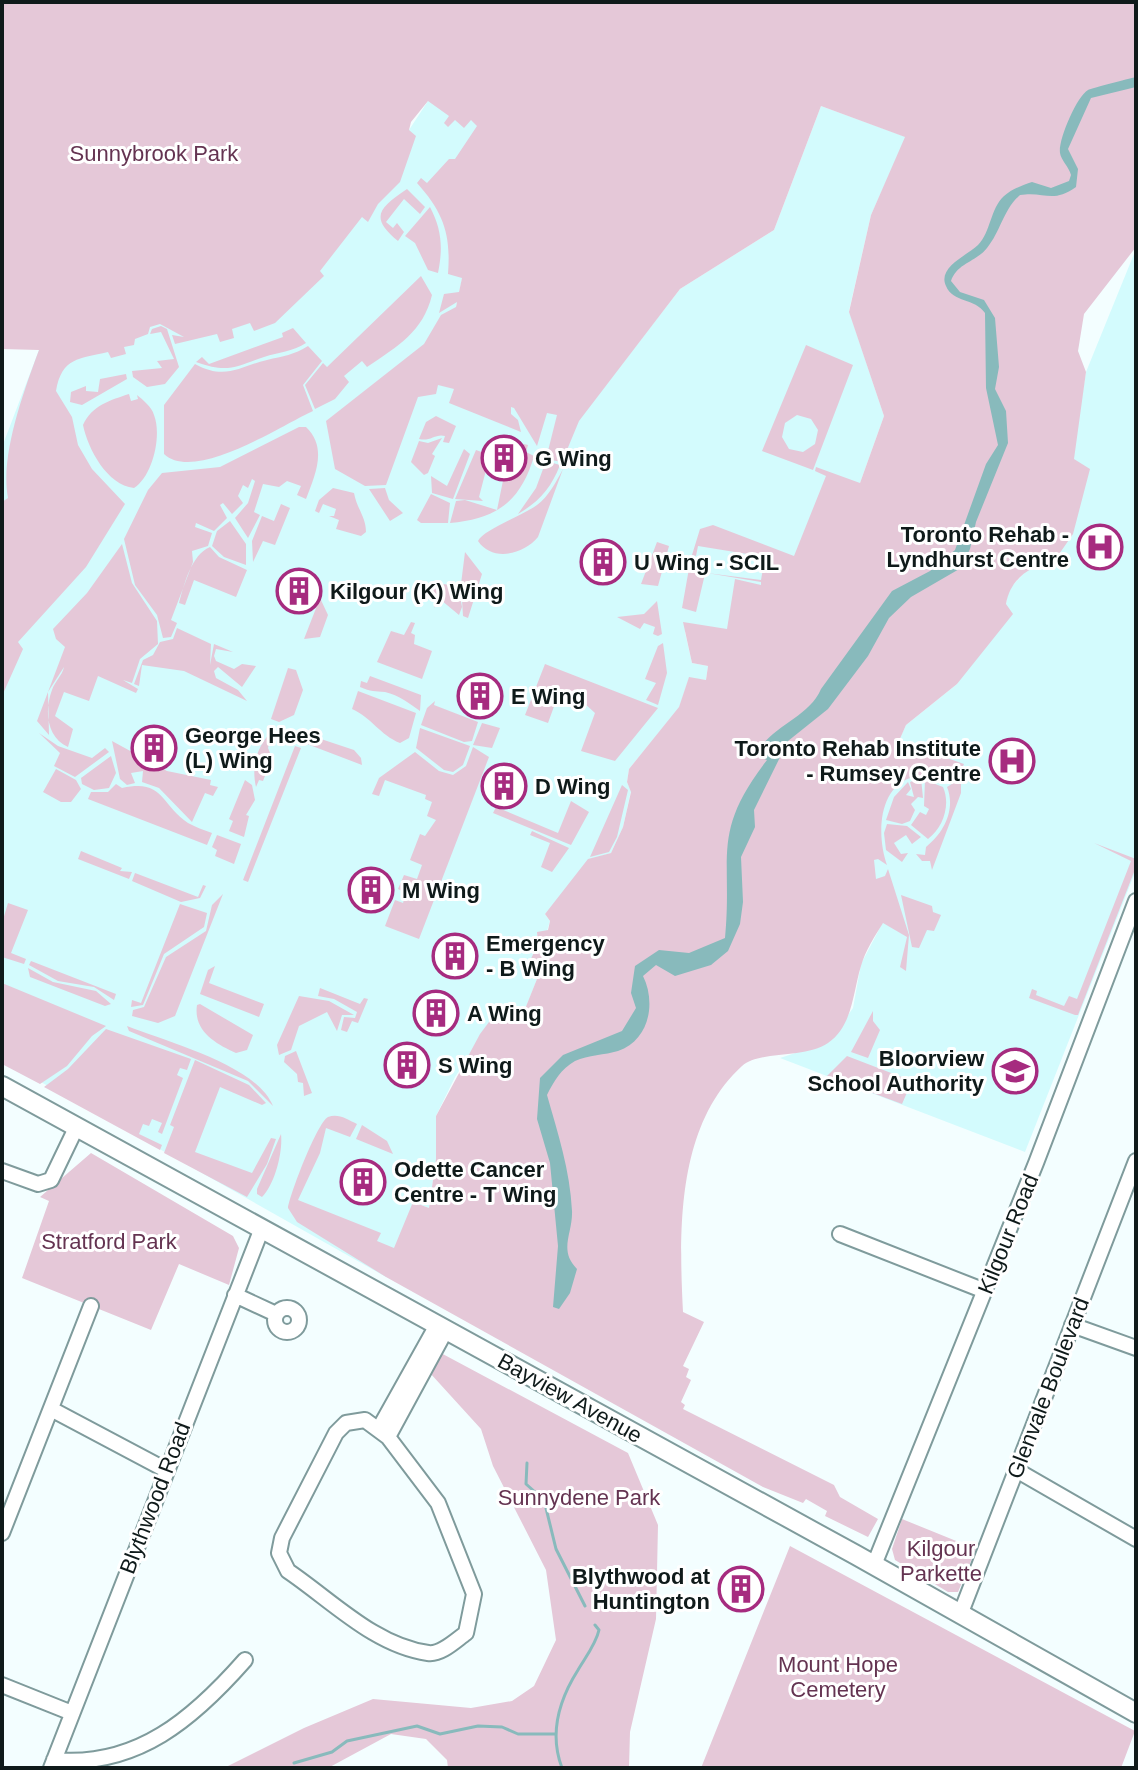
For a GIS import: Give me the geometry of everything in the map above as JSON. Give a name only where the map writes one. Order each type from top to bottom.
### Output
[{"type":"main road","name":"Bayview Avenue","points":[[2,1086],[874,1565],[1136,1713]]},
{"type":"street","name":"Kilgour Road","points":[[874,1565],[985,1291],[1136,901]]},
{"type":"street","points":[[2,1171],[32,1183],[47,1182],[76,1128]]},
{"type":"street","name":"Glenvale Boulevard","points":[[960,1615],[1136,1161]]},
{"type":"street","name":"Blythwood Road","points":[[52,1764],[262,1228]]},
{"type":"street","points":[[840,1234],[985,1291]]},
{"type":"street","points":[[235,1295],[276,1314]]},
{"type":"street","points":[[2,1533],[91,1306]]},
{"type":"street","points":[[1072,1325],[1136,1348]]},
{"type":"street","points":[[384,1432],[442,1327]]},
{"type":"street","points":[[51,1409],[166,1470]]},
{"type":"street","points":[[365,1420],[384,1432],[438,1503],[474,1594],[466,1633],[442,1651],[429,1654],[387,1642],[288,1571],[279,1553],[282,1538],[336,1433],[346,1423],[365,1420]]},
{"type":"street","points":[[1018,1471],[1136,1539]]},
{"type":"street","points":[[52,1764],[101,1758],[156,1740],[197,1711],[245,1660]]},
{"type":"street","points":[[2,1685],[72,1713]]},
{"type":"shaded area","points":[[1136,77],[1136,87],[1091,98],[1068,149],[1078,169],[1076,187],[1054,196],[1020,195],[987,248],[962,266],[951,281],[960,292],[984,300],[995,318],[999,367],[995,389],[1006,411],[1008,443],[961,568],[911,597],[889,618],[868,656],[828,709],[788,741],[754,810],[755,827],[741,857],[743,902],[740,924],[728,951],[711,965],[675,976],[656,965],[643,976],[649,1008],[637,1038],[618,1051],[575,1061],[558,1076],[547,1095],[569,1181],[572,1219],[567,1248],[571,1262],[577,1269],[570,1293],[559,1309],[553,1307],[558,1246],[550,1163],[537,1119],[540,1078],[563,1055],[622,1031],[636,1008],[631,993],[635,966],[659,950],[689,953],[725,938],[731,827],[749,785],[767,760],[759,757],[758,751],[773,734],[816,699],[892,591],[930,571],[955,550],[986,464],[998,445],[986,388],[985,313],[949,291],[944,279],[946,273],[982,240],[999,201],[1007,194],[1032,182],[1051,188],[1069,181],[1071,175],[1060,147],[1069,119],[1084,94],[1091,89]]},
{"type":"shaded area","points":[[500,100],[456,307],[578,421],[680,289],[774,230],[821,106],[906,137],[871,215],[849,311],[884,416],[855,497],[752,634],[685,632],[692,663],[708,666],[706,680],[689,678],[679,708],[629,769],[627,782],[631,791],[623,827],[611,853],[595,858],[545,914],[550,921],[547,931],[537,933],[538,944],[527,968],[539,974],[521,1020],[498,1011],[455,1077],[436,1116],[436,1159],[429,1208],[414,1202],[386,1277],[2,1060],[2,447],[39,350],[409,130],[428,101]]},
{"type":"shaded area","points":[[1136,249],[1136,870],[1025,1152],[780,1058],[829,1042],[853,1008],[861,964],[884,920],[876,898],[870,805],[906,725],[957,684],[1006,604],[1008,590],[1031,566],[1055,560],[1086,372]]},
{"type":"green space","name":"Sunnybrook Park","points":[[2,2],[1136,2],[1136,247],[1084,314],[1078,351],[1086,372],[1074,459],[1090,469],[1073,534],[1055,560],[1030,569],[1017,580],[1006,604],[1013,614],[957,684],[906,725],[899,741],[964,764],[957,778],[913,777],[892,791],[886,802],[881,827],[887,865],[874,860],[876,879],[885,876],[888,869],[909,935],[906,971],[900,967],[907,937],[883,923],[865,955],[843,1027],[828,1043],[818,1048],[760,1058],[742,1066],[720,1091],[704,1118],[686,1182],[681,1248],[683,1312],[704,1322],[683,1366],[689,1369],[686,1377],[691,1380],[681,1402],[685,1405],[683,1409],[834,1485],[840,1497],[878,1519],[868,1537],[825,1516],[827,1511],[806,1499],[803,1503],[763,1487],[386,1277],[297,1222],[288,1208],[317,1132],[328,1117],[335,1116],[357,1124],[350,1137],[326,1128],[320,1153],[298,1200],[381,1233],[377,1241],[394,1248],[413,1202],[429,1208],[436,1159],[436,1116],[480,1034],[498,1010],[521,1019],[539,974],[526,969],[538,944],[537,932],[548,930],[550,921],[545,914],[588,859],[611,853],[623,827],[631,792],[627,782],[629,769],[679,707],[689,677],[706,680],[708,666],[692,663],[683,622],[727,629],[735,579],[761,585],[761,582],[707,573],[761,580],[765,557],[698,546],[696,556],[692,555],[700,529],[713,525],[794,556],[826,476],[815,471],[816,467],[860,483],[884,416],[849,312],[871,215],[905,137],[821,106],[774,230],[680,289],[579,421],[562,462],[546,459],[557,415],[547,413],[537,446],[514,408],[511,407],[511,414],[518,420],[521,432],[449,403],[454,389],[438,385],[436,394],[418,397],[386,485],[365,486],[335,469],[326,421],[424,344],[441,315],[456,307],[457,302],[439,313],[444,294],[459,292],[462,278],[448,274],[444,225],[434,204],[417,183],[421,178],[427,183],[449,159],[455,159],[477,126],[471,120],[464,128],[455,120],[448,127],[444,123],[449,116],[428,101],[411,122],[409,130],[416,136],[400,182],[378,204],[368,222],[362,217],[320,271],[324,276],[275,323],[254,331],[250,323],[232,329],[234,338],[220,342],[217,334],[175,344],[172,335],[184,337],[160,324],[150,327],[148,334],[135,339],[134,345],[124,347],[126,354],[111,358],[108,352],[80,358],[67,366],[56,391],[72,417],[78,445],[92,469],[125,504],[86,567],[18,642],[23,649],[2,696],[2,502],[8,498],[7,463],[14,424],[39,350],[2,349]]},
{"type":"green space","points":[[407,189],[425,207],[420,214],[404,199],[386,222],[393,228],[397,223],[404,232],[398,241],[383,225],[381,213]]},
{"type":"green space","points":[[430,207],[440,239],[438,273],[428,270],[415,243],[405,236]]},
{"type":"green space","points":[[421,276],[432,295],[416,329],[367,367],[362,361],[344,376],[349,382],[335,399],[315,409],[305,385],[323,363],[327,367]]},
{"type":"green space","points":[[161,326],[167,329],[179,367],[165,384],[147,387],[133,377],[132,371],[162,368],[157,361],[174,359],[161,332],[150,334],[152,329]]},
{"type":"green space","points":[[293,328],[306,343],[296,348],[225,368],[196,362],[202,357],[209,364],[283,337],[282,333]]},
{"type":"green space","points":[[806,345],[853,365],[813,470],[762,451]],"holes":[[[797,415],[811,419],[818,430],[815,444],[803,452],[789,449],[782,437],[785,423]]]},
{"type":"green space","points":[[308,346],[322,361],[303,385],[313,411],[217,457],[178,461],[164,454],[164,405],[195,364],[216,371],[232,371]]},
{"type":"green space","points":[[126,374],[127,379],[82,405],[70,402],[71,392],[86,386],[86,391],[98,392],[100,379]]},
{"type":"green space","points":[[129,394],[131,401],[138,399],[137,395],[151,409],[157,433],[151,465],[134,488],[107,473],[89,445],[83,425],[97,408]]},
{"type":"green space","points":[[436,416],[456,426],[449,443],[443,442],[445,436],[442,435],[419,439],[426,422]]},
{"type":"green space","points":[[299,427],[306,427],[313,435],[318,453],[316,471],[306,499],[297,495],[301,486],[287,481],[279,487],[263,484],[254,512],[260,515],[248,538],[235,518],[248,503],[255,481],[252,479],[248,488],[243,485],[238,496],[243,503],[232,514],[223,503],[220,505],[227,518],[214,531],[196,523],[195,527],[212,533],[208,546],[192,551],[193,562],[171,620],[177,623],[171,637],[163,638],[157,615],[135,585],[124,539],[148,490],[162,473],[220,467]]},
{"type":"green space","points":[[442,438],[432,454],[435,456],[428,473],[424,475],[411,462],[419,441],[428,443]]},
{"type":"green space","points":[[524,444],[528,445],[526,452],[534,456],[529,472],[514,496],[497,510],[507,461],[518,463]]},
{"type":"green space","points":[[464,449],[470,454],[453,499],[432,493],[431,476],[447,486]]},
{"type":"green space","points":[[476,450],[490,455],[479,497],[483,501],[455,499]]},
{"type":"green space","points":[[546,461],[560,465],[553,481],[539,499],[518,514],[536,488]]},
{"type":"green space","points":[[563,469],[538,537],[532,543],[508,554],[484,548],[478,541],[481,537],[537,505],[549,493]]},
{"type":"green space","points":[[333,488],[354,493],[366,527],[366,532],[361,536],[336,529],[339,520],[329,516],[334,516],[336,509],[323,504],[319,513],[315,511],[319,500]]},
{"type":"green space","points":[[385,488],[389,500],[403,513],[390,521],[369,489]]},
{"type":"green space","points":[[431,494],[450,503],[448,523],[421,523],[417,520]]},
{"type":"green space","points":[[465,500],[497,510],[467,521],[450,523],[456,501]]},
{"type":"green space","points":[[281,504],[290,508],[275,545],[263,541],[253,562],[252,541],[262,516],[274,521]]},
{"type":"green space","points":[[230,521],[246,544],[246,565],[224,557],[212,546],[217,531]]},
{"type":"green space","points":[[657,542],[669,546],[658,586],[641,584]]},
{"type":"green space","points":[[122,544],[132,583],[157,621],[158,644],[140,659],[132,683],[123,680],[138,689],[136,693],[98,676],[89,701],[64,692],[55,716],[73,729],[68,747],[56,737],[49,719],[49,735],[37,721],[65,647],[56,639],[53,629],[87,593]],"holes":[[[64,667],[53,687],[48,706],[48,692]]]},
{"type":"green space","points":[[210,547],[219,557],[247,570],[236,597],[194,580],[185,605],[179,603],[193,563]]},
{"type":"green space","points":[[465,552],[482,574],[468,618],[463,616],[461,584]]},
{"type":"green space","points":[[691,557],[691,571],[705,574],[696,612],[682,608]]},
{"type":"green space","points":[[436,583],[458,586],[462,607],[459,615],[441,600],[434,608],[437,599],[431,596]]},
{"type":"green space","points":[[320,598],[328,615],[320,637],[304,639]]},
{"type":"green space","points":[[657,601],[662,634],[658,636],[653,634],[655,627],[644,623],[640,629],[617,617],[644,614]]},
{"type":"green space","points":[[411,622],[415,623],[411,633],[415,635],[414,644],[432,651],[422,679],[377,662],[391,631],[404,635]]},
{"type":"green space","points":[[177,628],[211,644],[210,665],[214,644],[233,652],[216,649],[216,661],[234,669],[242,664],[256,666],[242,687],[218,667],[214,671],[216,678],[238,690],[247,701],[184,671],[142,665],[139,686],[134,684],[143,660],[153,655],[160,642],[173,639]]},
{"type":"green space","points":[[663,643],[667,673],[658,705],[646,700],[656,683],[645,679],[658,646]]},
{"type":"green space","points":[[545,664],[658,708],[615,761],[581,751],[595,713],[584,703],[565,697],[562,703],[556,701],[548,723],[525,715]]},
{"type":"green space","points":[[288,668],[296,670],[303,690],[294,715],[279,722],[271,719]]},
{"type":"green space","points":[[370,676],[421,695],[420,711],[395,695],[360,687],[361,681],[367,683]]},
{"type":"green space","points":[[358,691],[416,713],[409,738],[400,743],[393,740],[352,709]]},
{"type":"green space","points":[[435,701],[434,705],[478,722],[472,741],[464,742],[421,725],[427,708]]},
{"type":"green space","points":[[482,723],[500,728],[492,748],[473,745]]},
{"type":"green space","points":[[420,728],[470,746],[463,765],[453,772],[444,770],[416,748]]},
{"type":"green space","points":[[273,730],[268,748],[272,758],[263,781],[259,780],[256,787],[254,771],[257,756]]},
{"type":"green space","points":[[39,733],[58,746],[92,758],[105,748],[109,752],[75,777],[54,766],[60,753]]},
{"type":"green space","points":[[309,735],[354,750],[361,758],[362,765],[307,744]]},
{"type":"green space","points":[[112,741],[167,771],[211,780],[210,785],[218,787],[213,796],[205,793],[192,822],[159,788],[142,782],[143,771],[131,773],[135,783],[127,785],[120,779]]},
{"type":"green space","points":[[295,746],[301,748],[248,882],[243,880]]},
{"type":"green space","points":[[473,747],[489,757],[419,939],[385,926],[395,900],[403,903],[406,893],[398,889],[404,875],[417,879],[422,865],[410,860],[420,834],[425,836],[436,820],[427,816],[432,802],[425,799],[426,795],[385,780],[379,796],[372,794],[379,778],[415,752],[439,771],[453,775],[466,766]]},
{"type":"green space","points":[[111,756],[116,773],[109,788],[94,790],[82,784],[81,778]]},
{"type":"green space","points":[[56,769],[76,780],[81,789],[71,802],[61,802],[43,792]]},
{"type":"green space","points":[[921,778],[923,798],[918,797],[911,804],[915,810],[910,821],[902,824],[886,820],[894,797],[908,782],[911,789],[906,795],[914,797],[910,782]]},
{"type":"green space","points":[[245,780],[252,785],[255,800],[246,815],[249,816],[244,837],[229,831],[233,821],[229,819]]},
{"type":"green space","points":[[925,780],[943,787],[946,801],[941,822],[928,839],[911,825],[920,812],[926,815],[929,809],[924,806]]},
{"type":"green space","points":[[955,782],[961,784],[961,793],[932,870],[930,861],[922,861],[916,854],[925,855],[926,847],[943,828],[950,804],[947,787]]},
{"type":"green space","points":[[116,784],[122,788],[136,786],[154,790],[188,823],[212,833],[207,845],[88,799],[91,792],[108,792]]},
{"type":"green space","points":[[622,785],[628,790],[617,837],[609,852],[590,857]]},
{"type":"green space","points":[[571,801],[589,812],[571,845],[493,813],[496,807],[558,833]]},
{"type":"green space","points":[[887,824],[907,826],[921,837],[912,844],[906,835],[894,843],[901,854],[908,853],[902,862],[886,850],[884,833]]},
{"type":"green space","points":[[532,831],[569,848],[552,872],[541,867],[550,843],[530,835]]},
{"type":"green space","points":[[217,835],[241,844],[234,864],[215,856],[217,850],[212,847]]},
{"type":"green space","points":[[1094,843],[1136,859],[1136,867],[1078,1015],[1075,1015],[1029,998],[1032,989],[1037,991],[1036,995],[1064,1006],[1069,996],[1077,999],[1131,861]]},
{"type":"green space","points":[[81,851],[122,868],[120,871],[132,872],[129,879],[78,859]]},
{"type":"green space","points":[[135,873],[198,897],[203,885],[206,886],[200,898],[181,902],[132,881]]},
{"type":"green space","points":[[223,894],[175,1016],[158,1023],[132,1016],[133,1010],[144,1007],[166,957],[206,931],[212,905]]},
{"type":"green space","points":[[901,895],[932,906],[933,912],[941,915],[934,931],[927,930],[919,948],[912,947]]},
{"type":"green space","points":[[8,903],[28,910],[11,953],[26,959],[24,964],[2,957],[2,923]]},
{"type":"green space","points":[[180,904],[207,913],[204,927],[164,954],[143,1005],[131,1007],[132,1000],[141,1003]]},
{"type":"green space","points":[[31,961],[116,994],[114,1000],[94,987],[58,981],[29,965]]},
{"type":"green space","points":[[215,966],[209,983],[264,1004],[259,1017],[200,994],[208,970]]},
{"type":"green space","points":[[28,968],[53,982],[96,991],[111,1004],[105,1006],[30,977]]},
{"type":"green space","points":[[2,983],[106,1026],[92,1036],[67,1066],[40,1084],[2,1064]]},
{"type":"green space","points":[[320,988],[360,1004],[364,998],[368,999],[358,1023],[352,1021],[347,1032],[341,1030],[344,1017],[355,1018],[357,1012],[334,999],[318,996]]},
{"type":"green space","points":[[299,996],[329,1001],[354,1015],[342,1015],[337,1031],[327,1012],[299,1026],[291,1050],[279,1055],[277,1045]]},
{"type":"green space","points":[[197,1005],[253,1035],[247,1050],[236,1053],[208,1035],[199,1022]]},
{"type":"green space","points":[[873,1011],[873,1021],[880,1030],[868,1058],[851,1052]]},
{"type":"green space","points":[[127,1026],[230,1067],[264,1091],[273,1106],[248,1081],[129,1031]]},
{"type":"green space","points":[[106,1029],[191,1059],[187,1070],[180,1068],[177,1075],[183,1078],[162,1134],[158,1132],[162,1123],[152,1119],[149,1126],[143,1124],[139,1134],[162,1145],[160,1150],[44,1087],[68,1069]]},
{"type":"green space","points":[[296,1051],[312,1093],[304,1096],[303,1083],[298,1082],[297,1074],[284,1062],[285,1056]]},
{"type":"green space","points":[[847,1056],[912,1081],[902,1104],[827,1076]]},
{"type":"green space","points":[[195,1060],[249,1085],[266,1103],[262,1105],[220,1087],[195,1152],[252,1173],[271,1138],[276,1139],[267,1164],[247,1197],[164,1153],[174,1127],[170,1125]]},
{"type":"green space","points":[[362,1125],[387,1141],[393,1154],[356,1139]]},
{"type":"green space","points":[[281,1134],[277,1167],[262,1197],[257,1194],[257,1189]]},
{"type":"green space","name":"Stratford Park","points":[[91,1153],[233,1236],[239,1248],[229,1285],[179,1264],[151,1330],[22,1278],[49,1201],[40,1197]]},
{"type":"green space","name":"Sunnydene Park","points":[[439,1352],[628,1453],[658,1525],[656,1619],[630,1732],[629,1768],[448,1768],[447,1760],[426,1739],[391,1734],[328,1768],[224,1768],[304,1728],[373,1699],[471,1708],[512,1701],[534,1686],[556,1640],[546,1570],[493,1466],[481,1429],[430,1373]]},
{"type":"green space","name":"Kilgour Parkette","points":[[902,1519],[976,1549],[958,1592],[948,1592],[895,1560],[892,1549]]},
{"type":"green space","name":"Mount Hope Cemetery","points":[[790,1546],[1135,1731],[1121,1768],[701,1768]]},
{"type":"waterway","points":[[527,1463],[526,1484],[544,1500],[556,1549],[585,1606]]},
{"type":"waterway","points":[[562,1768],[556,1743],[558,1718],[571,1681],[599,1630],[595,1625]]},
{"type":"waterway","points":[[294,1763],[332,1752],[347,1741],[417,1726],[440,1734],[478,1726],[502,1727],[518,1734],[556,1734]]},
{"type":"place","name":"G Wing","points":[[504,458]]},
{"type":"place","name":"Toronto Rehab - Lyndhurst Centre","points":[[1100,547]]},
{"type":"place","name":"U Wing - SCIL","points":[[603,562]]},
{"type":"place","name":"Kilgour (K) Wing","points":[[299,591]]},
{"type":"place","name":"E Wing","points":[[480,696]]},
{"type":"place","name":"George Hees (L) Wing","points":[[154,748]]},
{"type":"place","name":"Toronto Rehab Institute - Rumsey Centre","points":[[1012,761]]},
{"type":"place","name":"D Wing","points":[[504,786]]},
{"type":"place","name":"M Wing","points":[[371,890]]},
{"type":"place","name":"Emergency - B Wing","points":[[455,956]]},
{"type":"place","name":"A Wing","points":[[436,1013]]},
{"type":"place","name":"S Wing","points":[[407,1065]]},
{"type":"place","name":"Bloorview School Authority","points":[[1015,1071]]},
{"type":"place","name":"Odette Cancer Centre - T Wing","points":[[363,1182]]},
{"type":"place","name":"Blythwood at Huntington","points":[[741,1589]]}]
